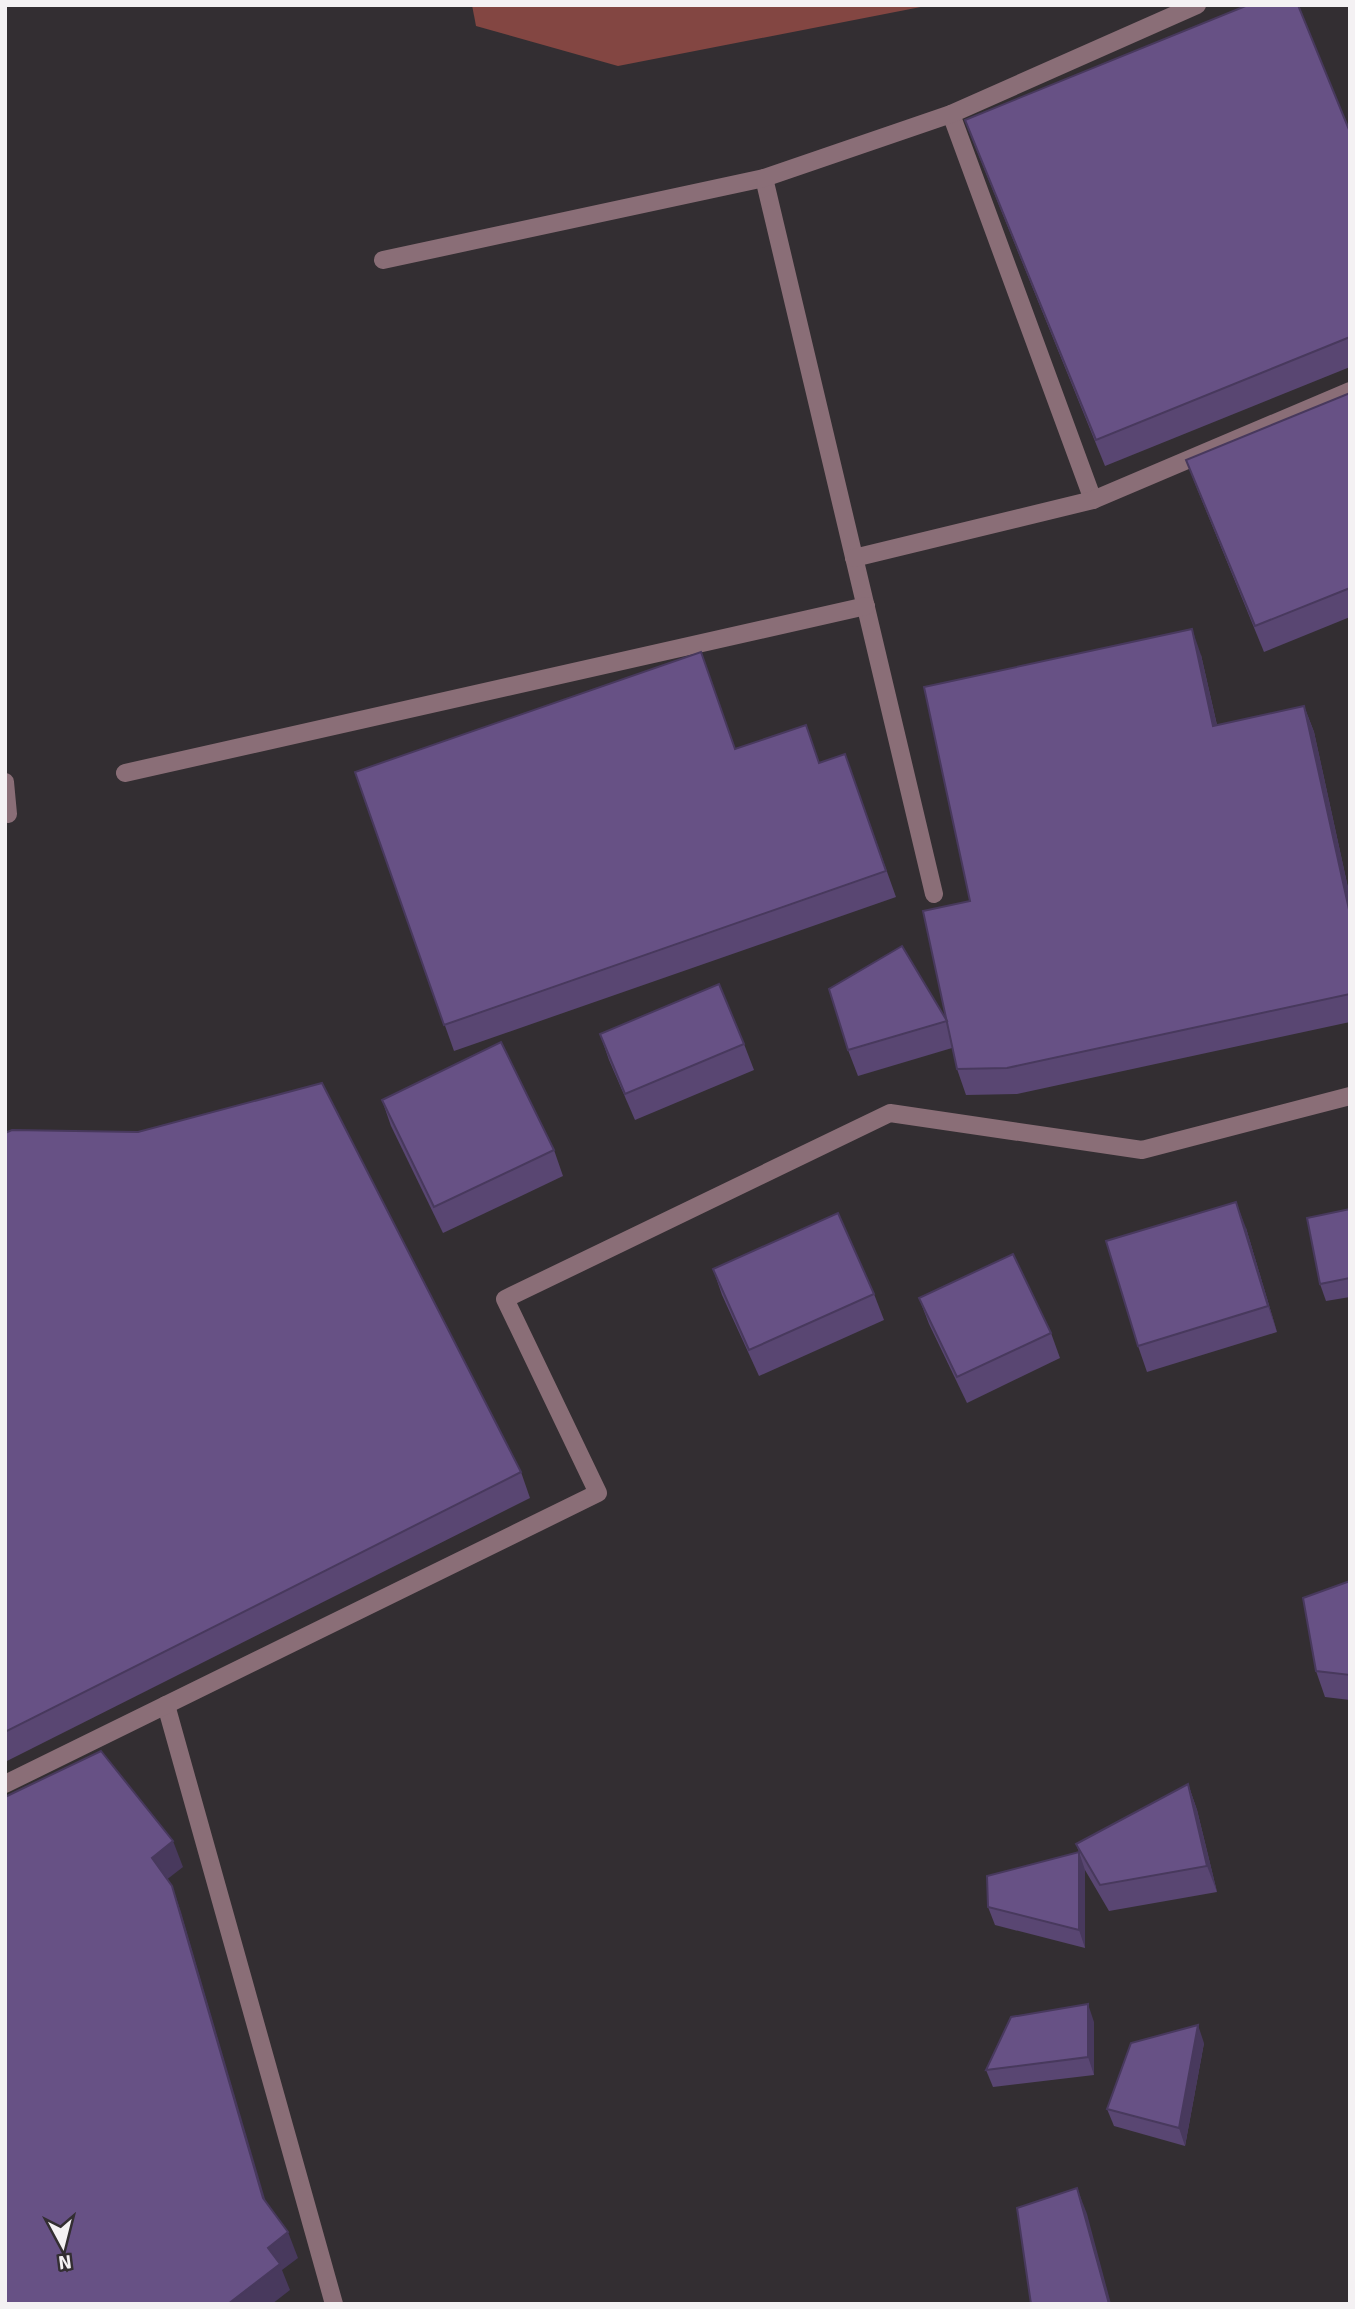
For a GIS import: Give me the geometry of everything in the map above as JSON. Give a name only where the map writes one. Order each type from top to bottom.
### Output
[{"type":"lane","points":[[383,260],[764,178],[951,114],[1197,5]]},
{"type":"lane","points":[[951,114],[1093,500]]},
{"type":"lane","points":[[764,178],[934,894]]},
{"type":"lane","points":[[854,558],[1093,500],[1350,391]]},
{"type":"lane","points":[[125,773],[866,606]]},
{"type":"lane","points":[[5,782],[8,814]]},
{"type":"lane","points":[[5,1784],[598,1493],[505,1299],[890,1113],[1142,1150],[1350,1096]]},
{"type":"lane","points":[[166,1705],[334,2304]]},
{"type":"shaded area","points":[[472,5],[931,5],[618,66],[476,26]]},
{"type":"building","points":[[1248,5],[1298,5],[1350,132],[1350,337],[1096,440],[965,120]]},
{"type":"building","points":[[1350,393],[1350,588],[1255,626],[1186,460]]},
{"type":"building","points":[[1192,629],[1213,726],[1304,706],[1350,914],[1350,994],[1007,1068],[957,1069],[923,911],[970,901],[924,687]]},
{"type":"building","points":[[701,652],[735,749],[806,725],[819,763],[845,754],[886,871],[444,1025],[355,772]]},
{"type":"building","points":[[902,946],[947,1021],[848,1050],[829,989]]},
{"type":"building","points":[[719,984],[744,1044],[625,1094],[600,1034]]},
{"type":"building","points":[[501,1042],[554,1150],[434,1207],[382,1100]]},
{"type":"building","points":[[322,1083],[521,1472],[5,1732],[5,1133],[12,1130],[138,1132]]},
{"type":"building","points":[[1236,1202],[1268,1306],[1138,1346],[1106,1241]]},
{"type":"building","points":[[1350,1209],[1350,1278],[1320,1284],[1307,1218]]},
{"type":"building","points":[[838,1213],[874,1294],[749,1350],[713,1269]]},
{"type":"building","points":[[1013,1254],[1051,1333],[957,1377],[919,1298]]},
{"type":"building","points":[[1350,1581],[1350,1675],[1316,1671],[1303,1598]]},
{"type":"building","points":[[101,1751],[173,1841],[152,1858],[172,1886],[263,2198],[288,2232],[268,2248],[280,2264],[228,2304],[5,2304],[5,1797]]},
{"type":"building","points":[[1188,1784],[1207,1866],[1100,1885],[1076,1844]]},
{"type":"building","points":[[1079,1852],[1079,1930],[988,1907],[987,1876]]},
{"type":"building","points":[[1088,2004],[1088,2057],[986,2070],[1011,2017]]},
{"type":"building","points":[[1198,2025],[1179,2128],[1107,2109],[1131,2043]]},
{"type":"building","points":[[1077,2188],[1109,2304],[1031,2304],[1017,2208]]}]
